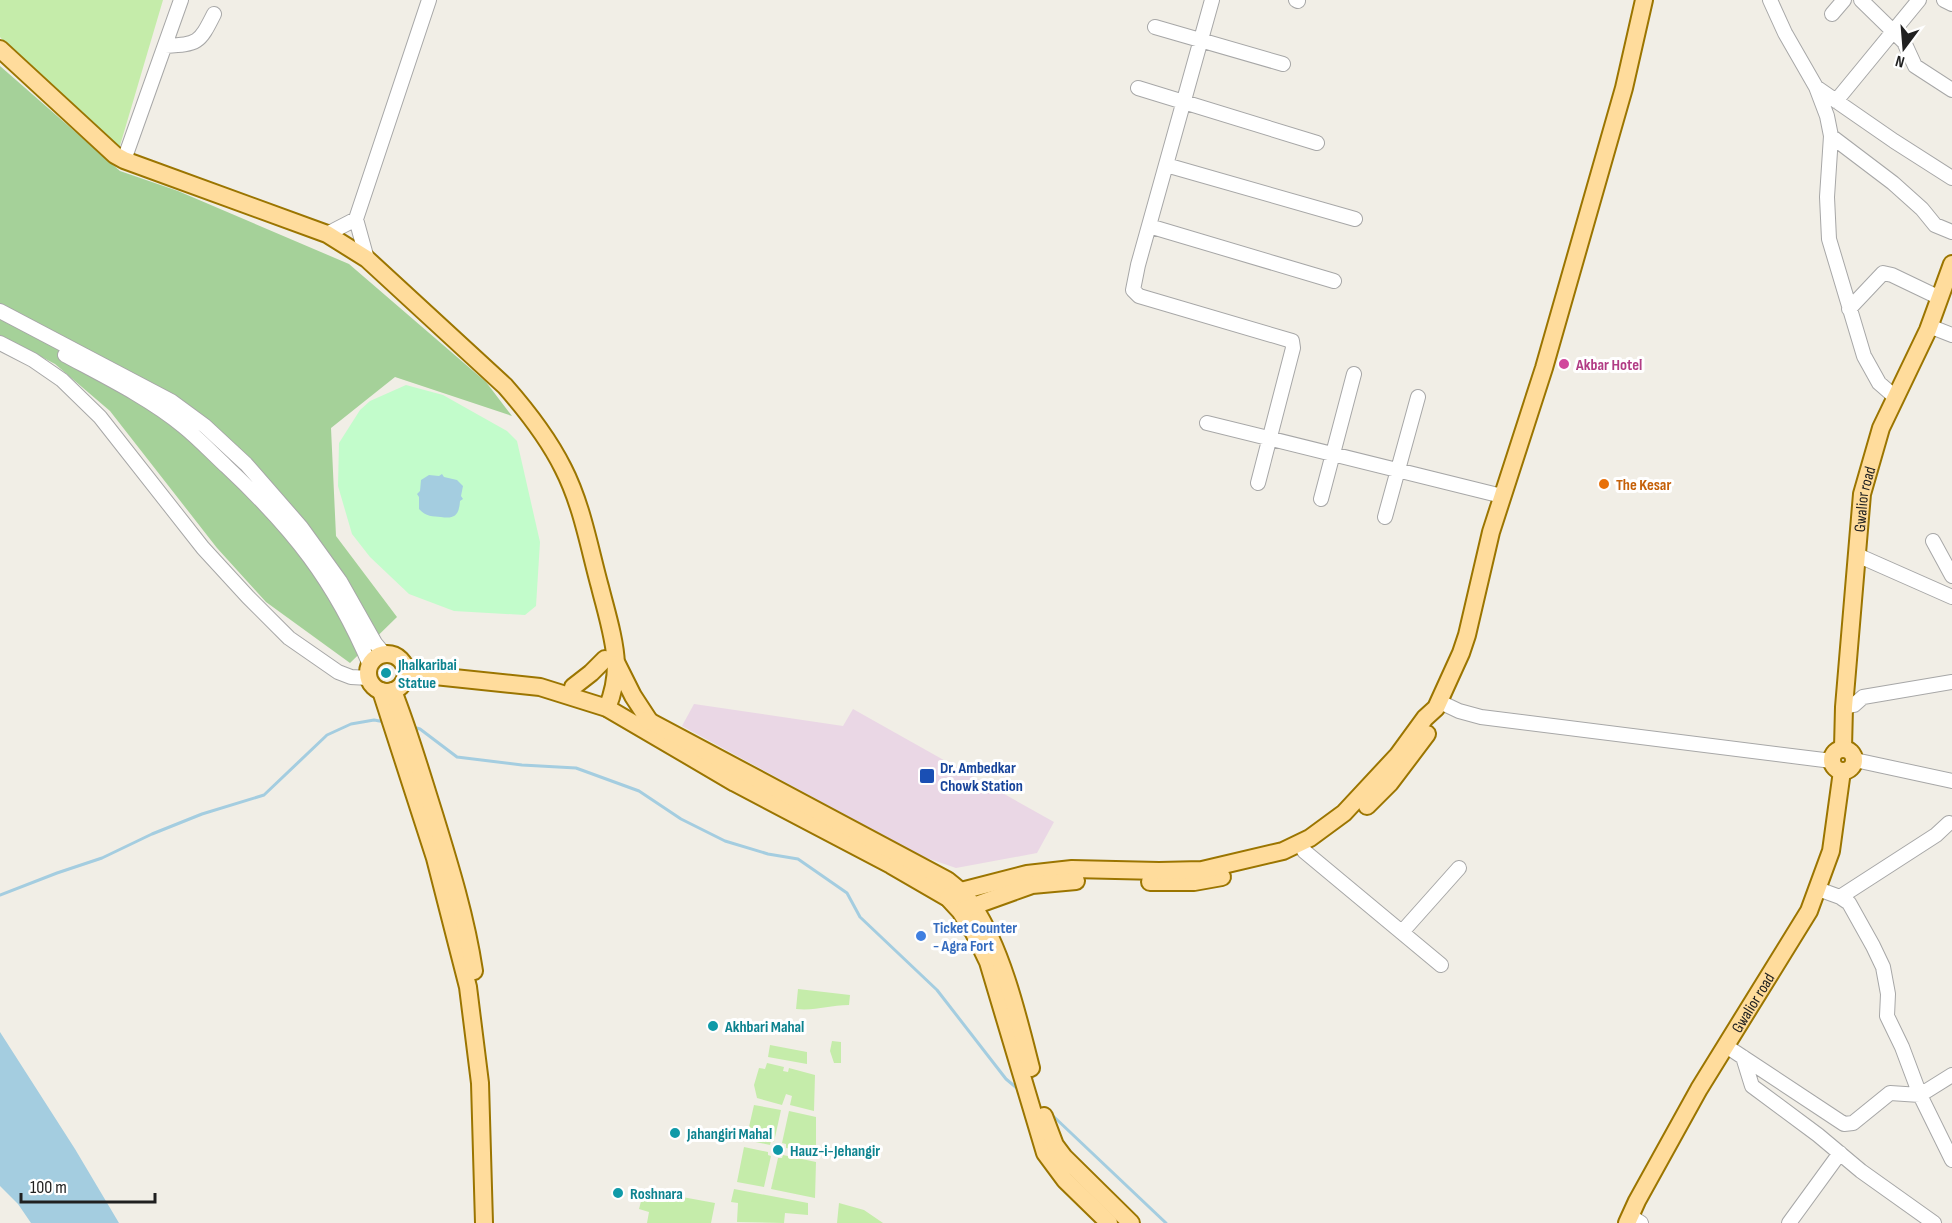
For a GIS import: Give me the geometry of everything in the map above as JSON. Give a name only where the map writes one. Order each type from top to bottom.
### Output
[{"type":"main road","points":[[966,908],[1032,885],[1055,882],[1194,882],[1218,878],[1304,851],[1328,839],[1358,814],[1390,783],[1410,759],[1433,724],[1438,705],[1467,635],[1491,532],[1544,368],[1620,99],[1644,0]]},
{"type":"main road","points":[[0,49],[115,155],[327,234],[367,258],[505,386],[556,455],[561,483],[610,660],[650,722]]},
{"type":"main road","name":"Gwalior road","points":[[1633,1221],[1637,1201],[1700,1089],[1809,911],[1831,851],[1843,760],[1844,707],[1862,494],[1881,428],[1929,326],[1951,272]]},
{"type":"main road","points":[[385,655],[402,662],[406,673],[402,684],[387,691],[375,688],[369,672],[379,656],[385,655]]},
{"type":"main road","points":[[573,687],[610,660]]},
{"type":"main road","points":[[604,702],[605,672],[610,660]]},
{"type":"main road","points":[[406,673],[540,687],[604,702],[725,778],[891,865],[955,895],[1027,874],[1062,870],[1159,872],[1202,870],[1283,850],[1310,838],[1344,813],[1385,770],[1425,718],[1438,705]]},
{"type":"main road","points":[[540,687],[551,684],[573,687],[650,722],[940,876],[962,879],[1011,878]]},
{"type":"main road","points":[[387,691],[468,934],[484,1032],[495,1223]]},
{"type":"main road","points":[[404,738],[468,987],[480,1083],[484,1223]]},
{"type":"main road","points":[[940,876],[989,937],[1017,1010],[1017,1034]]},
{"type":"main road","points":[[989,937],[989,917],[1003,894]]},
{"type":"main road","points":[[966,908],[1017,1034],[1042,1126],[1045,1153],[1065,1180],[1087,1192],[1131,1223]]},
{"type":"main road","points":[[1087,1192],[1109,1223]]},
{"type":"street","points":[[124,160],[181,0]]},
{"type":"street","points":[[367,258],[356,219],[429,0]]},
{"type":"street","points":[[1212,0],[1182,101],[1133,286],[1135,294],[1292,341],[1293,348],[1258,483]]},
{"type":"street","points":[[1770,0],[1785,33],[1816,87],[1827,116],[1831,136],[1827,187],[1829,239],[1864,356],[1883,389],[1896,397]]},
{"type":"street","points":[[1832,14],[1844,0]]},
{"type":"street","points":[[1861,0],[1904,42],[1915,66],[1950,85]]},
{"type":"street","points":[[1836,101],[1919,0]]},
{"type":"street","points":[[1944,0],[1952,4]]},
{"type":"street","points":[[165,46],[194,43],[204,33],[214,14]]},
{"type":"street","points":[[1155,27],[1283,64]]},
{"type":"street","points":[[1816,87],[1952,178]]},
{"type":"street","points":[[1138,88],[1317,143]]},
{"type":"street","points":[[1831,136],[1893,183],[1924,211],[1935,225],[1952,232]]},
{"type":"street","points":[[1166,165],[1355,219]]},
{"type":"street","points":[[327,234],[356,219]]},
{"type":"street","points":[[1149,226],[1334,280]]},
{"type":"street","points":[[1849,309],[1882,273],[1892,275],[1940,298]]},
{"type":"street","points":[[0,310],[171,401],[206,426],[246,464],[301,526],[340,580],[375,643],[385,655]]},
{"type":"street","points":[[0,320],[111,379],[183,425],[198,439],[269,507],[298,540],[329,584],[354,627],[369,672],[351,677],[338,672],[290,638],[203,548],[100,417],[62,380],[33,360],[0,343]]},
{"type":"street","points":[[1929,326],[1952,335]]},
{"type":"street","points":[[1321,499],[1354,374]]},
{"type":"street","points":[[1385,517],[1418,397]]},
{"type":"street","points":[[1207,423],[1502,496]]},
{"type":"street","points":[[1934,541],[1952,576]]},
{"type":"street","points":[[1857,555],[1952,597]]},
{"type":"street","points":[[1844,707],[1854,705],[1863,697],[1952,682]]},
{"type":"street","points":[[1438,705],[1481,717],[1843,760],[1952,781]]},
{"type":"street","points":[[1840,897],[1936,835],[1949,823]]},
{"type":"street","points":[[1304,851],[1441,965]]},
{"type":"street","points":[[1402,932],[1459,868]]},
{"type":"street","points":[[1818,889],[1849,903],[1873,946],[1883,967],[1888,994],[1887,1016],[1902,1047],[1920,1095],[1952,1160]]},
{"type":"street","points":[[1726,1046],[1844,1124],[1853,1124],[1890,1093],[1920,1095],[1952,1075]]},
{"type":"street","points":[[1743,1057],[1751,1085],[1861,1171],[1934,1223]]},
{"type":"street","points":[[1789,1223],[1840,1153]]},
{"type":"shaded area","name":"Dr. Ambedkar Chowk Station","points":[[694,704],[843,726],[853,709],[1054,822],[1037,853],[956,868],[921,856],[682,726]]},
{"type":"green space","points":[[0,0],[163,0],[119,149],[22,63],[0,37]]},
{"type":"green space","points":[[0,66],[120,171],[178,191],[349,264],[486,382],[512,416],[395,377],[331,428],[336,536],[397,617],[350,663],[266,602],[217,548],[110,411],[55,364],[0,335]]},
{"type":"green space","points":[[406,385],[443,395],[507,431],[517,441],[540,542],[536,606],[525,615],[454,611],[409,594],[370,557],[352,534],[338,486],[339,443],[360,410],[370,401]]},
{"type":"green space","points":[[798,989],[850,995],[849,1005],[796,1009]]},
{"type":"green space","points":[[832,1041],[841,1042],[841,1063],[834,1063],[830,1051]]},
{"type":"green space","points":[[770,1045],[807,1052],[807,1064],[768,1057]]},
{"type":"green space","points":[[767,1063],[784,1067],[783,1071],[788,1072],[789,1068],[815,1075],[814,1111],[790,1105],[792,1096],[786,1094],[782,1105],[757,1098],[754,1085],[759,1068],[765,1069]]},
{"type":"green space","points":[[754,1105],[781,1110],[774,1142],[771,1141],[770,1145],[746,1140]]},
{"type":"green space","points":[[789,1111],[816,1117],[816,1153],[786,1148],[786,1144],[782,1143]]},
{"type":"green space","points":[[744,1147],[768,1152],[771,1156],[764,1187],[737,1182]]},
{"type":"green space","points":[[783,1155],[816,1162],[815,1198],[771,1189],[778,1158],[782,1158]]},
{"type":"green space","points":[[734,1189],[808,1203],[808,1215],[785,1213],[784,1223],[737,1222],[738,1203],[731,1202]]},
{"type":"green space","points":[[644,1190],[715,1203],[711,1223],[647,1223],[649,1212],[639,1209]]},
{"type":"green space","points":[[839,1203],[864,1210],[883,1223],[837,1223]]},
{"type":"water","points":[[442,474],[444,477],[457,480],[463,486],[461,496],[463,499],[455,515],[430,516],[419,509],[417,494],[420,491],[421,480],[429,475]]},
{"type":"water","points":[[0,1032],[119,1223],[31,1223],[18,1204],[0,1186]]},
{"type":"waterway","points":[[0,895],[102,858],[152,834],[202,814],[264,795],[327,735],[351,724],[374,720],[385,722]]},
{"type":"waterway","points":[[413,727],[420,729],[457,757],[522,765],[576,768],[639,791],[681,819],[725,841],[768,854],[798,859],[847,893],[860,917],[937,990],[1006,1079],[1018,1089]]},
{"type":"waterway","points":[[1052,1115],[1166,1223]]},
{"type":"place","name":"Akbar Hotel","points":[[1564,364]]},
{"type":"place","name":"The Kesar","points":[[1604,484]]},
{"type":"place","name":"Jhalkaribai Statue","points":[[386,673]]},
{"type":"place","name":"Dr. Ambedkar Chowk Station","points":[[927,776]]},
{"type":"place","name":"Ticket Counter - Agra Fort","points":[[921,936]]},
{"type":"place","name":"Akhbari Mahal","points":[[713,1026]]},
{"type":"place","name":"Jahangiri Mahal","points":[[675,1133]]},
{"type":"place","name":"Hauz-i-Jehangir","points":[[778,1150]]},
{"type":"place","name":"Roshnara","points":[[618,1193]]}]
